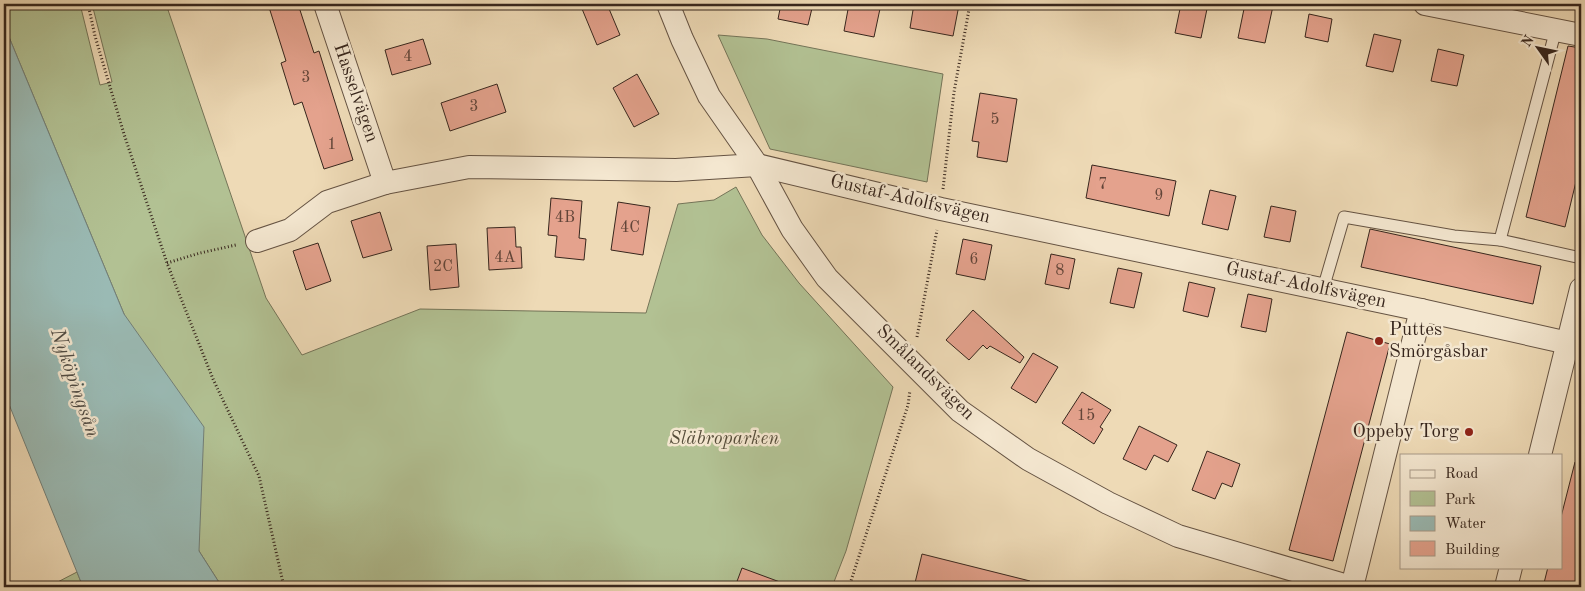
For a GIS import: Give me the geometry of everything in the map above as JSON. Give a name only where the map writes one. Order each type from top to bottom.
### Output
[{"type":"street","name":"Hasselvägen","points":[[324,4],[385,183]]},
{"type":"street","name":"Smålandsvägen","points":[[668,4],[709,96],[757,164],[792,229],[827,278],[960,411],[1028,459],[1108,503],[1178,536],[1352,587]]},
{"type":"street","points":[[1425,4],[1581,35]]},
{"type":"street","name":"Gustaf-Adolfsvägen","points":[[257,241],[290,230],[327,202],[385,183],[469,167],[676,170],[757,164],[941,209],[1421,310],[1568,344]]},
{"type":"street","points":[[1540,454],[1581,289]]},
{"type":"street","points":[[1352,587],[1421,310]]},
{"type":"street","points":[[1506,587],[1511,568]]},
{"type":"lane","points":[[1500,240],[1556,30]]},
{"type":"lane","points":[[1323,289],[1344,216],[1454,236],[1500,240],[1581,258]]},
{"type":"path","points":[[88,4],[95,36],[124,134],[167,262],[213,379],[259,476],[284,587]]},
{"type":"path","points":[[954,92],[970,4]]},
{"type":"path","points":[[167,262],[257,241]]},
{"type":"path","points":[[849,587],[908,404],[912,362]]},
{"type":"green space","name":"Släbroparken","points":[[4,4],[80,4],[100,85],[112,82],[92,4],[166,4],[266,298],[302,355],[420,309],[646,313],[678,204],[714,200],[736,187],[762,235],[799,283],[893,387],[846,551],[832,587],[222,587],[199,551],[124,314],[4,25]]},
{"type":"green space","points":[[718,35],[767,39],[943,74],[927,182],[770,149]]},
{"type":"green space","points":[[77,572],[83,587],[48,587]]},
{"type":"water","name":"Nyköpingsån","points":[[4,25],[124,314],[204,427],[199,551],[222,587],[83,587],[4,392]]},
{"type":"building","points":[[268,4],[298,4],[314,53],[319,51],[353,160],[324,169],[302,102],[294,105],[281,63],[286,61]]},
{"type":"building","points":[[580,4],[607,4],[620,35],[597,45]]},
{"type":"building","points":[[781,4],[813,4],[808,25],[778,19]]},
{"type":"building","points":[[849,4],[881,4],[874,37],[844,31]]},
{"type":"building","points":[[914,4],[959,5],[953,36],[910,28]]},
{"type":"building","points":[[1181,4],[1208,4],[1201,38],[1175,33]]},
{"type":"building","points":[[1245,4],[1273,6],[1265,43],[1238,38]]},
{"type":"building","points":[[1309,14],[1332,19],[1328,42],[1305,37]]},
{"type":"building","points":[[1374,34],[1401,40],[1393,72],[1366,66]]},
{"type":"building","points":[[423,39],[431,64],[392,75],[385,50]]},
{"type":"building","points":[[1568,46],[1581,48],[1581,161],[1565,227],[1526,217]]},
{"type":"building","points":[[1438,49],[1464,55],[1457,86],[1431,81]]},
{"type":"building","points":[[637,74],[659,114],[634,127],[613,88]]},
{"type":"building","points":[[497,84],[506,112],[450,131],[441,103]]},
{"type":"building","points":[[980,93],[1017,99],[1007,162],[977,157],[979,142],[972,141]]},
{"type":"building","points":[[1092,165],[1176,181],[1169,216],[1086,198]]},
{"type":"building","points":[[1210,190],[1236,196],[1228,230],[1202,224]]},
{"type":"building","points":[[551,198],[582,201],[579,238],[586,239],[584,260],[555,257],[557,236],[548,235]]},
{"type":"building","points":[[618,202],[650,207],[643,255],[611,250]]},
{"type":"building","points":[[1271,206],[1296,211],[1290,242],[1264,237]]},
{"type":"building","points":[[380,212],[392,250],[363,258],[351,221]]},
{"type":"building","points":[[515,227],[516,247],[521,247],[522,268],[489,270],[487,228]]},
{"type":"building","points":[[1370,229],[1541,266],[1533,304],[1361,267]]},
{"type":"building","points":[[963,239],[992,245],[985,280],[956,274]]},
{"type":"building","points":[[318,243],[331,281],[306,290],[293,251]]},
{"type":"building","points":[[456,244],[459,287],[430,290],[427,246]]},
{"type":"building","points":[[1051,254],[1075,259],[1069,289],[1045,284]]},
{"type":"building","points":[[1118,268],[1142,273],[1134,308],[1110,303]]},
{"type":"building","points":[[1189,282],[1215,288],[1208,317],[1183,311]]},
{"type":"building","points":[[1248,294],[1272,299],[1266,332],[1241,327]]},
{"type":"building","points":[[973,310],[1024,357],[1020,363],[990,346],[987,349],[983,345],[969,360],[946,340]]},
{"type":"building","points":[[1347,332],[1390,344],[1333,561],[1289,550]]},
{"type":"building","points":[[1033,353],[1058,367],[1036,403],[1011,388]]},
{"type":"building","points":[[1082,392],[1111,410],[1100,427],[1103,429],[1094,444],[1062,423]]},
{"type":"building","points":[[1139,426],[1177,445],[1168,462],[1154,455],[1146,470],[1123,459]]},
{"type":"building","points":[[1207,451],[1240,464],[1232,487],[1222,483],[1215,499],[1192,490]]},
{"type":"building","points":[[1575,462],[1581,463],[1581,587],[1543,587],[1548,568],[1562,568],[1562,513]]},
{"type":"building","points":[[922,554],[1030,581],[1030,587],[914,587]]},
{"type":"building","points":[[742,568],[788,585],[788,587],[745,587],[736,584]]},
{"type":"place","name":"Puttes Smörgåsbar","points":[[1379,341]]},
{"type":"place","name":"Oppeby Torg","points":[[1469,432]]}]
